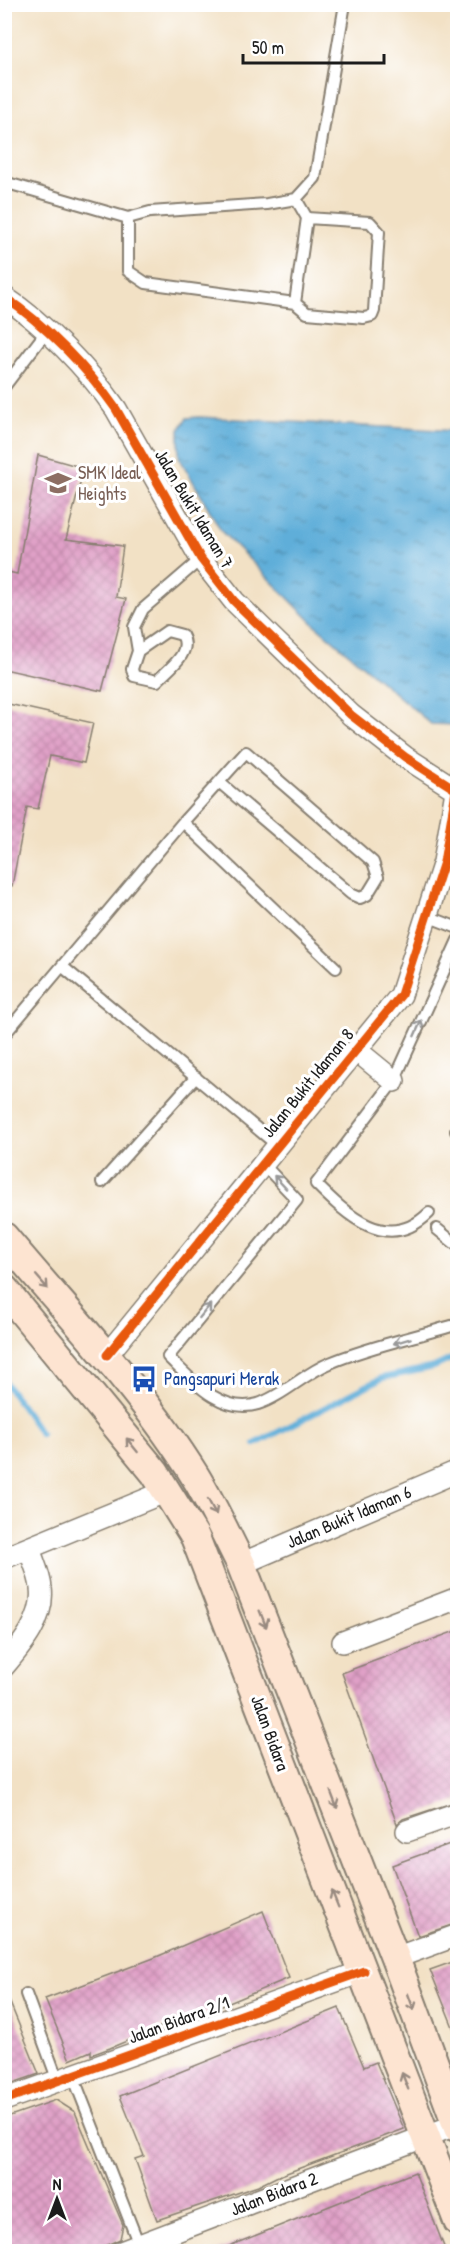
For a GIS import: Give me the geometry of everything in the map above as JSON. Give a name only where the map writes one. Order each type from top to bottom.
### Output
[{"type":"main road","name":"Jalan Bidara","points":[[4,1237],[107,1356],[195,1476],[241,1564],[457,2125]]},
{"type":"main road","name":"Jalan Bidara","points":[[4,1289],[156,1473],[194,1536],[212,1577],[290,1785],[364,1971],[458,2221]]},
{"type":"street","name":"Jalan Bukit Idaman 7","points":[[4,297],[83,367],[116,409],[201,559],[234,600],[351,715],[405,758],[457,791]]},
{"type":"street","name":"Jalan Bukit Idaman 8","points":[[107,1356],[401,995],[444,862],[457,791]]},
{"type":"street","points":[[356,1050],[394,1081]]},
{"type":"street","name":"Jalan Bukit Idaman 6","points":[[241,1564],[458,1471]]},
{"type":"street","points":[[4,1558],[167,1491]]},
{"type":"street","points":[[4,1666],[22,1645],[38,1616],[42,1589],[29,1548]]},
{"type":"street","points":[[343,1642],[458,1598]]},
{"type":"street","points":[[407,1832],[458,1813]]},
{"type":"street","points":[[395,1959],[458,1935]]},
{"type":"street","name":"Jalan Bidara 2/1","points":[[4,2100],[364,1971]]},
{"type":"street","name":"Jalan Bidara 2","points":[[130,2248],[168,2243],[457,2125]]},
{"type":"lane","points":[[4,182],[128,218],[150,212],[267,204],[296,199],[315,178],[345,4]]},
{"type":"lane","points":[[295,303],[307,218],[296,199]]},
{"type":"lane","points":[[128,218],[128,271],[133,277],[146,283],[295,303],[307,313],[364,318],[372,316],[379,232],[370,222],[307,218]]},
{"type":"lane","points":[[4,387],[46,332]]},
{"type":"lane","points":[[138,651],[167,631],[178,632],[187,643],[186,650],[157,681],[134,676],[132,669],[138,651],[134,627],[143,609],[201,559]]},
{"type":"lane","points":[[4,1035],[243,753],[248,753],[373,862],[378,877],[367,894],[360,898],[351,894],[219,782]]},
{"type":"lane","points":[[183,822],[336,968]]},
{"type":"lane","points":[[427,916],[458,928]]},
{"type":"lane","points":[[429,1213],[414,1225],[399,1228],[371,1228],[356,1221],[316,1184],[394,1081],[458,940]]},
{"type":"lane","points":[[63,967],[278,1146]]},
{"type":"lane","points":[[102,1182],[196,1077]]},
{"type":"lane","points":[[263,1164],[297,1200],[168,1357],[200,1388],[216,1399],[232,1404],[257,1404],[329,1363],[458,1324]]},
{"type":"lane","points":[[437,1229],[458,1246]]},
{"type":"lane","points":[[26,1994],[65,2078],[130,2248]]},
{"type":"water","points":[[187,418],[457,431],[457,725],[431,724],[314,624],[222,532],[179,457],[179,430]]},
{"type":"building","points":[[38,455],[84,468],[66,539],[123,546],[116,597],[126,599],[102,691],[4,669],[4,571],[17,574]]},
{"type":"building","points":[[4,703],[93,723],[84,763],[50,756],[38,809],[27,807],[12,886],[4,885]]},
{"type":"building","points":[[458,1630],[458,1801],[403,1819],[397,1824],[342,1673]]},
{"type":"building","points":[[458,1841],[458,1923],[418,1936],[392,1865]]},
{"type":"building","points":[[263,1911],[289,1978],[179,2024],[177,2020],[110,2048],[91,2055],[91,2051],[70,2060],[45,1999],[154,1958]]},
{"type":"building","points":[[458,1960],[458,2036],[457,2037],[430,1970]]},
{"type":"building","points":[[4,1988],[39,2074],[4,2086]]},
{"type":"building","points":[[339,2008],[364,2067],[376,2062],[404,2129],[276,2177],[258,2186],[157,2220],[135,2159],[144,2156],[120,2096]]},
{"type":"building","points":[[56,2100],[75,2112],[123,2225],[120,2239],[92,2252],[4,2252],[4,2118]]},
{"type":"building","points":[[415,2172],[446,2252],[407,2252],[405,2246],[384,2252],[214,2252]]},
{"type":"waterway","points":[[255,1444],[382,1378],[434,1367],[458,1356]]},
{"type":"waterway","points":[[4,1381],[41,1434]]},
{"type":"cycle path","points":[[4,297],[50,334],[105,394],[116,409],[201,559],[234,601],[351,715],[405,757],[458,791]]},
{"type":"cycle path","points":[[107,1355],[401,995],[444,862],[456,791]]},
{"type":"cycle path","points":[[4,2100],[364,1971]]},
{"type":"place","name":"SMK Ideal Heights","points":[[58,483]]},
{"type":"place","name":"Pangsapuri Merak","points":[[144,1379]]}]
